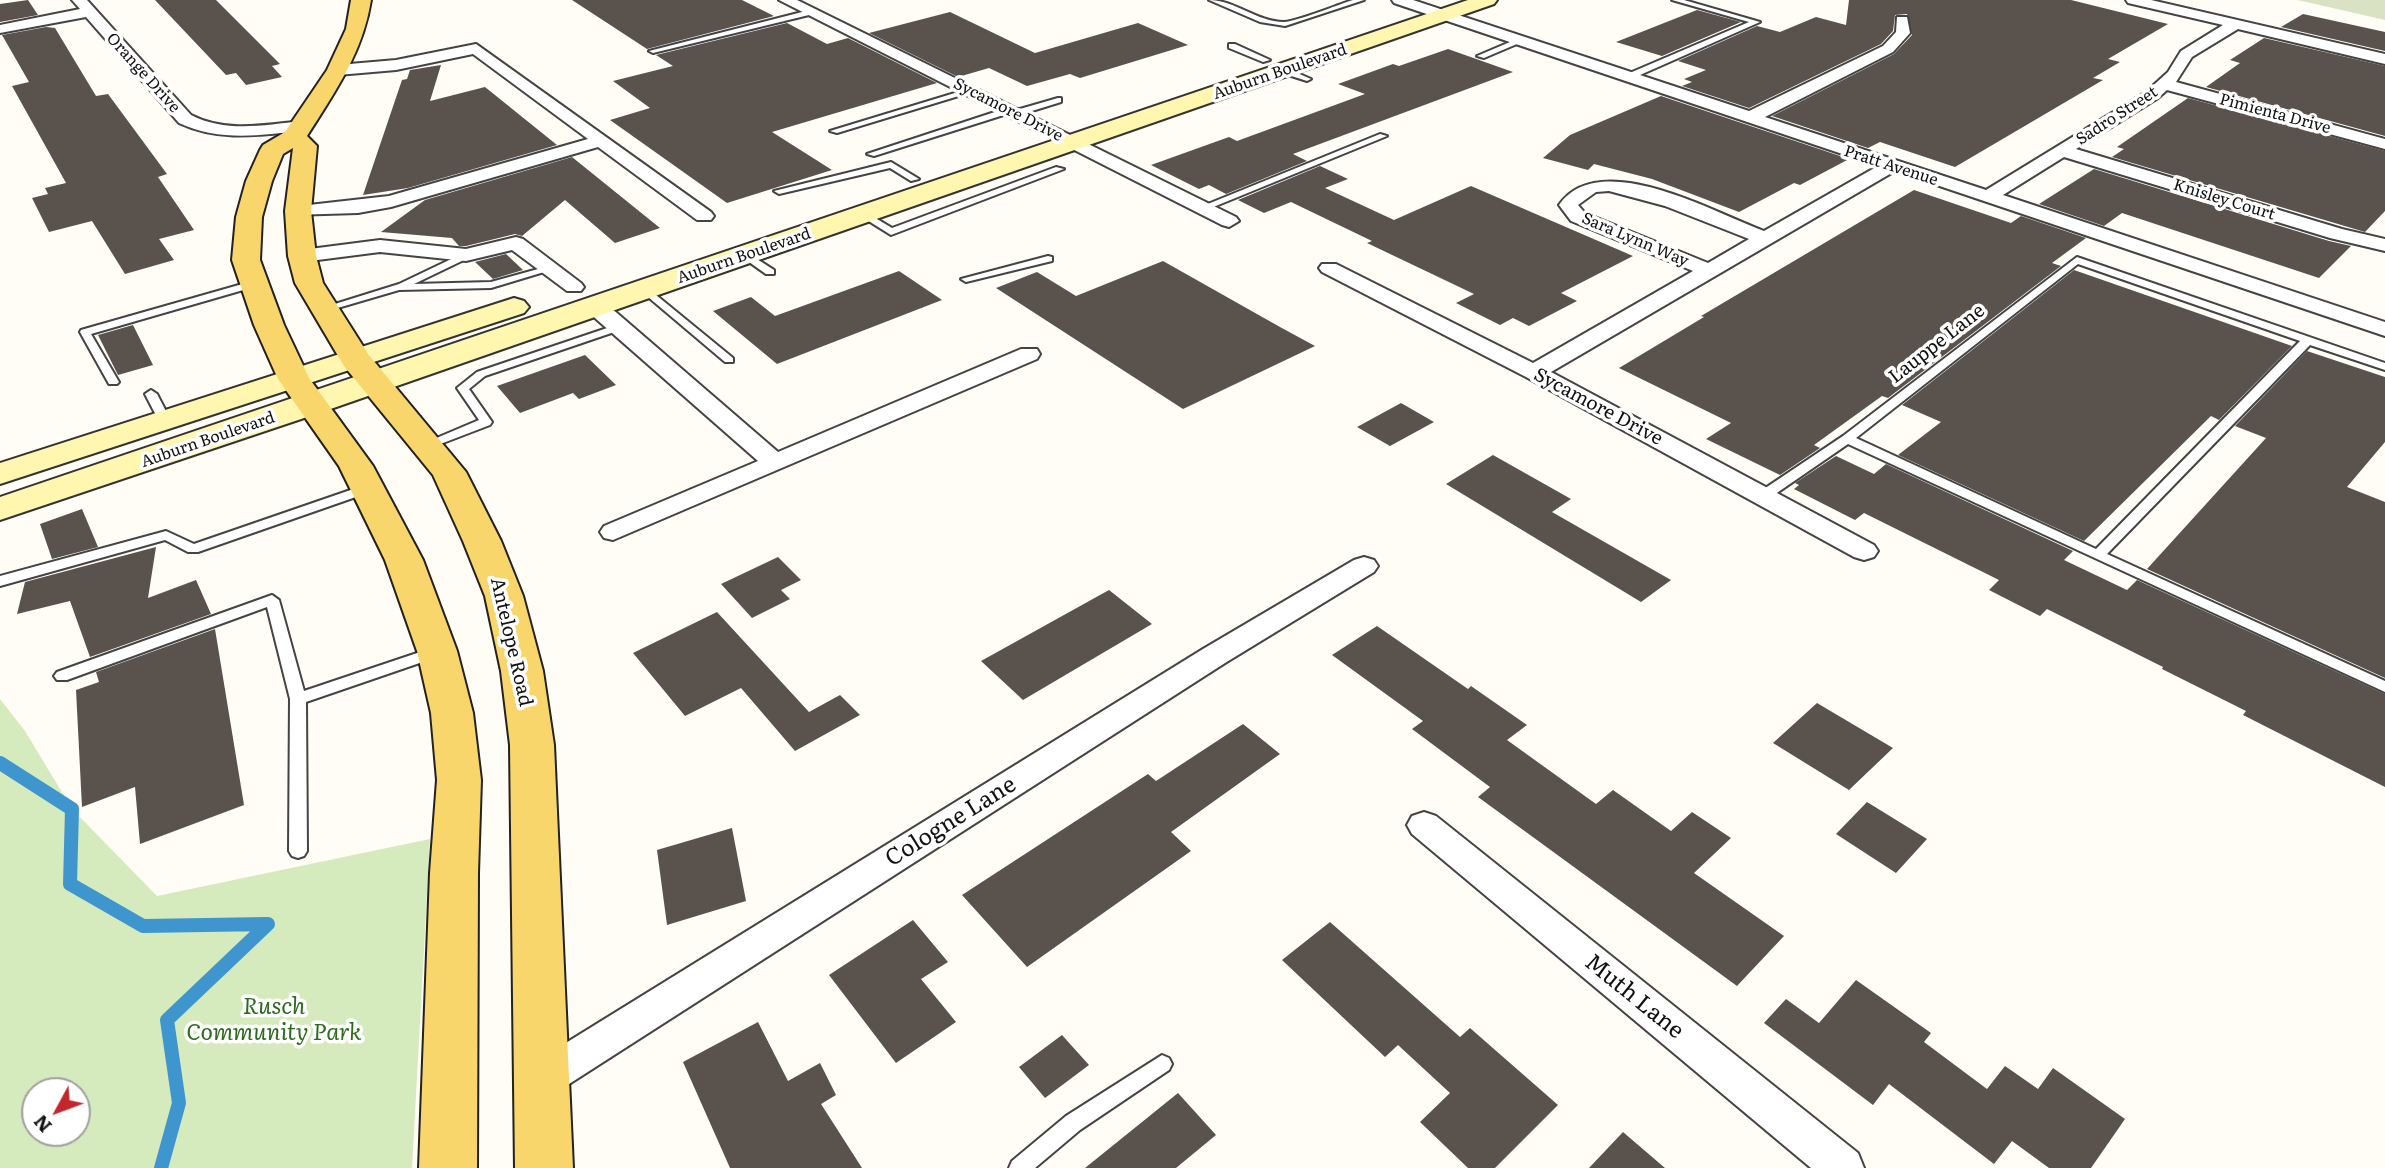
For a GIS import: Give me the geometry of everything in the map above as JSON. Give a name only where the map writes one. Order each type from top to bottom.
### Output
[{"type":"main road","points":[[361,0],[356,29],[338,70],[298,131],[272,150],[258,180],[249,217],[246,260],[253,284],[302,392],[368,488],[404,560],[437,651],[452,713],[459,780],[454,873],[448,1168]]},
{"type":"main road","name":"Auburn Boulevard","points":[[585,297],[645,289],[864,215],[1063,138],[1275,65],[1443,8],[1487,0]]},
{"type":"main road","name":"Auburn Boulevard","points":[[1275,65],[1409,4],[1443,8]]},
{"type":"main road","name":"Antelope Road","points":[[298,131],[305,146],[298,211],[302,256],[309,284],[365,370],[449,472],[482,541],[504,596],[522,671],[532,745],[544,1168]]},
{"type":"main road","name":"Auburn Boulevard","points":[[0,509],[302,392],[585,297],[902,172],[1063,138]]},
{"type":"main road","name":"Auburn Boulevard","points":[[0,474],[158,407],[302,392]]},
{"type":"street","name":"Sycamore Drive","points":[[786,0],[1229,221]]},
{"type":"street","points":[[2133,0],[2385,59]]},
{"type":"street","points":[[0,29],[84,6]]},
{"type":"street","name":"Orange Drive","points":[[84,6],[185,119],[194,125],[229,130],[298,131]]},
{"type":"street","name":"Pratt Avenue","points":[[1443,8],[1520,41],[2385,329]]},
{"type":"street","points":[[1749,118],[1888,49],[1903,33],[1902,20]]},
{"type":"street","name":"Sadro Street","points":[[1987,197],[2165,85],[2186,54],[2236,24]]},
{"type":"street","points":[[338,70],[396,65],[476,49],[704,216]]},
{"type":"street","name":"Pimienta Drive","points":[[2165,85],[2385,144]]},
{"type":"street","points":[[298,211],[391,201],[599,141]]},
{"type":"street","name":"Knisley Court","points":[[2063,151],[2337,234],[2385,245]]},
{"type":"street","name":"Sara Lynn Way","points":[[1534,372],[1891,166]]},
{"type":"street","name":"Sara Lynn Way","points":[[1710,271],[1578,218],[1569,205],[1574,195],[1593,187],[1614,186],[1641,192],[1766,239]]},
{"type":"street","points":[[302,256],[380,246],[466,255],[516,243],[585,297],[775,463]]},
{"type":"street","name":"Sycamore Drive","points":[[1329,268],[1534,372],[1864,551]]},
{"type":"street","points":[[613,532],[1029,354]]},
{"type":"street","name":"Cologne Lane","points":[[541,1080],[1214,656],[1364,566]]},
{"type":"street","name":"Muth Lane","points":[[1424,825],[1843,1168]]},
{"type":"lane","points":[[1213,0],[1263,20],[1285,24],[1360,0]]},
{"type":"lane","points":[[1628,77],[1756,22],[1676,0]]},
{"type":"lane","points":[[653,51],[810,12]]},
{"type":"lane","points":[[1481,56],[1520,41]]},
{"type":"lane","points":[[1232,46],[1307,79]]},
{"type":"lane","points":[[834,131],[971,91]]},
{"type":"lane","points":[[872,154],[1058,100]]},
{"type":"lane","points":[[1203,208],[1383,136]]},
{"type":"lane","points":[[864,215],[891,232],[1059,169]]},
{"type":"lane","points":[[779,191],[902,172]]},
{"type":"lane","points":[[324,309],[398,287],[466,255]]},
{"type":"lane","points":[[746,255],[770,272]]},
{"type":"lane","points":[[966,279],[1048,258]]},
{"type":"lane","name":"Lauppe Lane","points":[[1847,439],[2077,260],[2385,367]]},
{"type":"lane","points":[[398,287],[491,285],[549,269]]},
{"type":"lane","points":[[113,382],[85,332],[253,284]]},
{"type":"lane","points":[[645,289],[729,360]]},
{"type":"lane","points":[[426,444],[486,422],[463,388],[481,374],[618,327]]},
{"type":"lane","points":[[2098,555],[2308,340]]},
{"type":"lane","points":[[1763,496],[1847,439],[2385,687]]},
{"type":"lane","points":[[0,581],[166,535],[194,549],[368,488]]},
{"type":"lane","points":[[62,676],[272,600],[298,699],[298,851]]},
{"type":"lane","points":[[298,699],[437,651]]},
{"type":"lane","points":[[1018,1168],[1073,1124],[1162,1064]]},
{"type":"green space","points":[[2296,0],[2385,0],[2385,20],[2302,1]]},
{"type":"green space","name":"Rusch Community Park","points":[[0,699],[25,731],[72,809],[157,896],[430,839],[412,1168],[0,1168]]},
{"type":"building","points":[[28,0],[38,15],[0,22],[0,4]]},
{"type":"building","points":[[155,0],[216,0],[280,64],[272,66],[282,77],[246,85],[236,73],[226,75]]},
{"type":"building","points":[[572,0],[742,0],[774,16],[647,49]]},
{"type":"building","points":[[1849,0],[2071,0],[2168,24],[2108,59],[2120,62],[2093,78],[2103,80],[1955,167],[1880,142],[1868,148],[1772,116],[1894,54],[1912,35],[1907,14],[1895,15],[1893,31],[1881,44],[1749,108],[1682,86],[1692,82],[1684,79],[1706,70],[1678,61],[1757,26],[1780,32],[1816,17],[1846,25]]},
{"type":"building","points":[[1697,10],[1741,22],[1662,56],[1616,42]]},
{"type":"building","points":[[950,12],[1035,53],[1138,23],[1188,45],[1080,78],[1070,74],[1027,86],[989,68],[958,77],[869,33]]},
{"type":"building","points":[[2303,14],[2385,32],[2385,51],[2281,27]]},
{"type":"building","points":[[787,23],[827,44],[848,38],[937,83],[772,132],[832,170],[727,203],[610,120],[650,108],[613,81],[673,66],[656,55]]},
{"type":"building","points":[[46,27],[55,28],[96,96],[108,94],[167,174],[158,177],[194,230],[159,239],[174,260],[125,274],[92,221],[49,232],[32,198],[48,194],[45,188],[66,183],[12,86],[29,82],[2,35]]},
{"type":"building","points":[[2264,38],[2385,66],[2385,136],[2206,87],[2240,63],[2230,60]]},
{"type":"building","points":[[1448,49],[1513,72],[1293,154],[1307,161],[1226,194],[1209,185],[1199,189],[1151,165],[1229,137],[1237,141],[1365,94],[1338,84],[1393,64],[1399,66]]},
{"type":"building","points":[[441,65],[430,101],[485,87],[557,145],[408,188],[363,195],[402,80],[407,79],[410,70]]},
{"type":"building","points":[[1661,96],[1849,159],[1800,185],[1794,183],[1739,212],[1652,179],[1594,164],[1588,170],[1543,158],[1570,135]]},
{"type":"building","points":[[2188,98],[2385,151],[2385,211],[2365,232],[2112,157],[2124,149],[2117,147]]},
{"type":"building","points":[[572,157],[660,228],[615,243],[565,200],[522,236],[515,234],[466,246],[459,246],[452,238],[381,232],[425,200]]},
{"type":"building","points":[[1320,166],[1348,179],[1325,188],[1394,220],[1471,186],[1633,256],[1561,293],[1577,301],[1529,326],[1513,318],[1500,325],[1456,303],[1474,294],[1367,243],[1372,241],[1291,202],[1264,213],[1238,200]]},
{"type":"building","points":[[2094,169],[2351,246],[2319,278],[2122,213],[2104,226],[2039,204]]},
{"type":"building","points":[[1914,190],[2011,223],[2021,216],[2086,238],[2052,263],[2061,266],[1888,398],[1882,396],[1814,445],[1820,448],[1780,475],[1706,439],[1731,423],[1619,368],[1704,317],[1701,316]]},
{"type":"building","points":[[506,254],[523,270],[493,279],[475,262]]},
{"type":"building","points":[[1163,261],[1315,346],[1183,409],[996,288],[1037,272],[1076,296]]},
{"type":"building","points":[[2074,270],[2292,346],[2219,420],[2211,416],[2084,541],[1898,455],[1941,422],[1902,405]]},
{"type":"building","points":[[899,271],[942,300],[777,364],[713,311],[751,297],[775,316]]},
{"type":"building","points":[[133,325],[153,365],[118,375],[98,335]]},
{"type":"building","points":[[2307,351],[2385,377],[2385,442],[2347,487],[2385,502],[2385,678],[2147,569],[2266,438],[2235,426]]},
{"type":"building","points":[[585,355],[616,385],[579,399],[573,393],[520,413],[497,386]]},
{"type":"building","points":[[1401,403],[1434,422],[1390,446],[1357,427]]},
{"type":"building","points":[[1493,455],[1571,499],[1552,512],[1671,580],[1641,602],[1446,484]]},
{"type":"building","points":[[1836,456],[1874,474],[1886,464],[2073,551],[2064,560],[2127,590],[2137,580],[2385,694],[2385,787],[2243,715],[2246,711],[2162,669],[2163,667],[2047,609],[2040,616],[1989,590],[1999,580],[1864,513],[1855,520],[1794,489],[1799,485],[1795,483]]},
{"type":"building","points":[[82,509],[98,547],[52,559],[40,524]]},
{"type":"building","points":[[156,547],[148,598],[196,580],[211,614],[90,657],[70,601],[17,614],[25,582]]},
{"type":"building","points":[[778,557],[801,580],[781,590],[790,599],[752,618],[721,584]]},
{"type":"building","points":[[1109,590],[1152,624],[1023,700],[981,661]]},
{"type":"building","points":[[717,612],[809,712],[840,695],[860,715],[795,751],[741,688],[685,716],[633,653]]},
{"type":"building","points":[[1377,626],[1468,689],[1471,686],[1527,725],[1507,740],[1596,804],[1613,790],[1671,831],[1692,812],[1731,838],[1694,873],[1784,936],[1737,986],[1478,797],[1490,787],[1412,729],[1423,721],[1332,655]]},
{"type":"building","points":[[215,629],[244,805],[140,844],[135,787],[82,807],[76,690],[99,682],[96,672]]},
{"type":"building","points":[[1817,703],[1893,748],[1849,790],[1773,743]]},
{"type":"building","points":[[1243,724],[1280,754],[1171,832],[1191,851],[1027,967],[962,895],[1148,774],[1156,781]]},
{"type":"building","points":[[1867,802],[1927,839],[1896,873],[1836,834]]},
{"type":"building","points":[[732,828],[746,901],[667,925],[657,850]]},
{"type":"building","points":[[913,920],[948,962],[921,979],[956,1022],[896,1063],[829,975]]},
{"type":"building","points":[[1330,922],[1460,1037],[1470,1028],[1558,1105],[1495,1168],[1468,1168],[1420,1122],[1450,1093],[1398,1045],[1385,1057],[1282,960]]},
{"type":"building","points":[[1856,980],[1931,1033],[1924,1042],[1987,1089],[2005,1066],[2038,1089],[2053,1068],[2125,1119],[2091,1168],[2049,1168],[2012,1141],[1994,1164],[1889,1084],[1873,1105],[1764,1023],[1786,999],[1819,1023]]},
{"type":"building","points":[[758,1022],[788,1081],[820,1063],[836,1095],[821,1104],[862,1168],[730,1168],[683,1062]]},
{"type":"building","points":[[1062,1035],[1089,1065],[1045,1098],[1019,1067]]},
{"type":"building","points":[[1178,1093],[1216,1135],[1176,1168],[1085,1168]]},
{"type":"building","points":[[1623,1132],[1665,1168],[1589,1168]]},
{"type":"waterway","points":[[0,763],[72,809],[70,884],[143,926],[268,924],[167,1020],[179,1103],[161,1168]]}]
